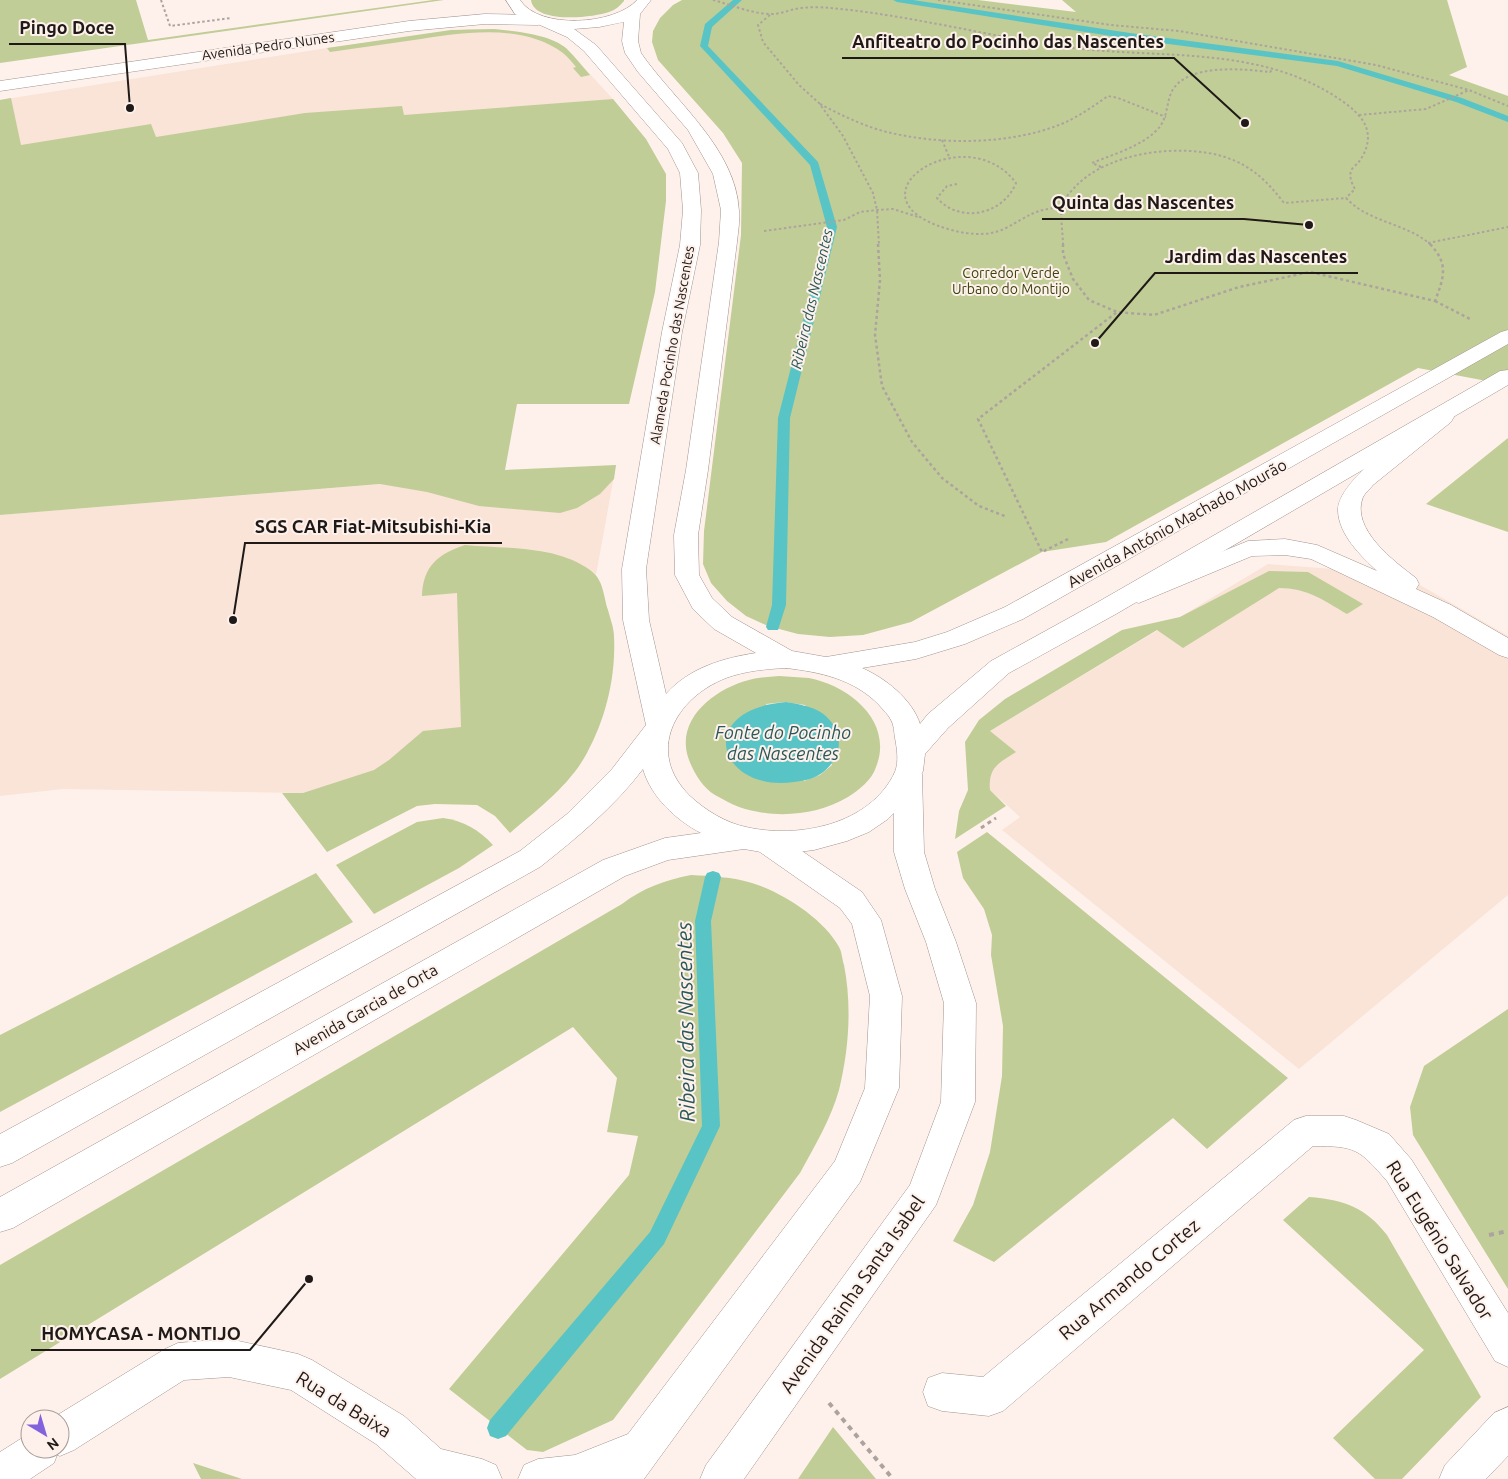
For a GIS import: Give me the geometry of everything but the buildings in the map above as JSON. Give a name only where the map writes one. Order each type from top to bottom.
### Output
[{"type":"main road","name":"Alameda Pocinho das Nascentes","points":[[513,0],[515,8],[524,15],[572,34],[590,48],[676,147],[689,173],[692,210],[690,246],[672,332],[634,569],[636,620],[657,728],[654,760],[663,785],[682,807],[709,826],[755,840]]},
{"type":"main road","name":"Avenida Pedro Nunes","points":[[0,76],[455,10],[486,3]]},
{"type":"main road","name":"Avenida Pedro Nunes","points":[[0,86],[409,26],[485,19],[584,24],[620,18],[643,4]]},
{"type":"main road","points":[[643,4],[630,41],[633,54],[695,128],[722,174],[730,210],[727,252],[697,470],[686,535],[688,575],[702,603],[723,623],[786,659]]},
{"type":"main road","name":"Avenida António Machado Mourão","points":[[828,665],[873,659],[932,645],[956,638],[1014,613],[1507,336]]},
{"type":"main road","points":[[910,763],[938,720],[1000,667],[1107,608],[1508,376]]},
{"type":"main road","points":[[1442,611],[1382,564],[1357,534],[1349,513],[1351,497],[1363,481],[1452,409]]},
{"type":"main road","points":[[1107,608],[1248,550],[1285,547],[1317,553],[1442,611],[1508,649]]},
{"type":"main road","points":[[0,1152],[530,859],[577,822],[622,776],[674,701],[695,682],[722,669],[753,661],[786,659],[828,665]]},
{"type":"main road","name":"Avenida Rainha Santa Isabel","points":[[720,1479],[924,1194],[958,1102],[960,1003],[941,942],[920,889],[909,852],[910,763],[905,718],[882,691],[852,674],[828,665]]},
{"type":"main road","name":"Avenida Garcia de Orta","points":[[0,1216],[614,868],[665,849],[755,840],[814,840],[856,826],[889,803],[910,763]]},
{"type":"main road","points":[[538,1479],[575,1475],[630,1464],[848,1171],[882,1088],[886,996],[866,920],[851,900],[755,840]]},
{"type":"main road","name":"Rua Eugénio Salvador","points":[[1306,1131],[1344,1130],[1377,1145],[1399,1170],[1508,1348]]},
{"type":"main road","name":"Rua Armando Cortez","points":[[942,1392],[989,1397],[1306,1131]]},
{"type":"main road","name":"Rua da Baixa","points":[[70,1430],[178,1362],[229,1358],[298,1372],[390,1430],[435,1472],[482,1479]]},
{"type":"main road","points":[[1459,1479],[1508,1427]]},
{"type":"main road","points":[[0,1475],[25,1459]]},
{"type":"path","points":[[161,0],[170,26],[239,17]]},
{"type":"path","points":[[713,0],[770,14],[802,8],[828,8],[910,19],[1008,39],[1086,50],[1197,56],[1232,60],[1272,70],[1325,89],[1340,98],[1359,115],[1368,132],[1369,148],[1362,160],[1351,171],[1351,182],[1355,189],[1346,198],[1284,203],[1266,180],[1248,167],[1225,157],[1202,152],[1171,150],[1143,154],[1102,167],[1086,176],[1068,194],[1062,207],[1063,254],[1073,279],[1089,300],[1117,312],[1154,315],[1239,287],[1310,272],[1436,301],[1507,336]]},
{"type":"path","points":[[938,0],[1103,24],[1179,31],[1274,46],[1376,65],[1468,90],[1508,106]]},
{"type":"path","points":[[770,14],[758,25],[763,42],[799,84],[819,103],[843,136],[873,193],[877,210],[880,280],[875,335],[882,386],[912,442],[942,478],[979,506],[1008,517]]},
{"type":"path","points":[[1102,167],[1092,163],[1143,140],[1158,129],[1166,117],[1170,97],[1175,87],[1183,80],[1213,71],[1250,69],[1270,72],[1272,70]]},
{"type":"path","points":[[1359,115],[1426,109],[1468,90]]},
{"type":"path","points":[[819,103],[841,114],[896,134],[942,140],[1018,136],[1052,128],[1108,96],[1118,98],[1166,117]]},
{"type":"path","points":[[942,140],[950,159]]},
{"type":"path","points":[[919,217],[908,206],[905,192],[909,180],[920,169],[934,162],[969,158],[1001,167],[1012,175],[1016,183],[1012,193],[1002,204],[992,209],[968,212],[954,210],[941,204],[937,198],[947,186],[957,184]]},
{"type":"path","points":[[1346,198],[1356,208],[1402,228],[1428,243],[1438,252],[1443,265],[1442,283],[1436,301]]},
{"type":"path","points":[[759,232],[844,220],[860,212],[894,209],[958,232],[997,232],[1020,218],[1039,210],[1062,207]]},
{"type":"path","points":[[1428,243],[1508,227]]},
{"type":"path","points":[[1042,552],[978,419],[1117,312]]},
{"type":"path","points":[[981,828],[996,818]]},
{"type":"path","points":[[822,1395],[893,1479]]},
{"type":"shaded area","points":[[469,29],[514,31],[555,42],[566,48],[613,99],[0,157],[0,100],[327,48]]},
{"type":"shaded area","points":[[616,465],[596,575],[590,570],[554,773],[303,793],[63,789],[0,796],[0,515]]},
{"type":"shaded area","points":[[1268,564],[1401,574],[1508,636],[1508,895],[1299,1069],[1002,830],[1020,817],[990,790],[986,750],[990,731]]},
{"type":"green space","points":[[0,0],[136,0],[148,40],[444,0],[0,63]]},
{"type":"green space","points":[[531,0],[624,1],[617,8],[609,12],[590,16],[565,17],[542,13],[535,8]]},
{"type":"green space","name":"Corredor Verde Urbano do Montijo","points":[[682,0],[978,0],[1076,12],[1062,0],[1447,0],[1467,67],[1449,75],[1508,96],[1508,385],[1418,368],[1106,542],[1042,552],[911,622],[863,635],[830,637],[798,634],[768,626],[746,616],[727,601],[711,583],[703,564],[704,531],[741,235],[742,163],[723,133],[658,60],[652,42],[653,31],[660,18],[673,5]]},
{"type":"green space","points":[[493,29],[532,34],[552,40],[567,49],[590,75],[581,77],[573,68],[576,67],[567,56],[547,43],[510,33],[490,32],[451,35],[330,52],[327,48],[451,30]]},
{"type":"green space","points":[[11,98],[21,145],[151,124],[156,137],[305,113],[402,106],[404,115],[613,99],[646,139],[666,174],[666,201],[655,292],[629,404],[517,404],[505,470],[616,465],[614,479],[600,494],[577,508],[560,513],[479,506],[427,492],[380,484],[0,515],[0,100]]},
{"type":"green space","points":[[1508,438],[1508,532],[1426,504]]},
{"type":"green space","points":[[465,545],[546,552],[577,562],[590,570],[598,578],[613,626],[614,651],[608,697],[594,740],[572,776],[542,806],[510,833],[495,816],[477,805],[435,804],[417,806],[327,852],[282,793],[303,793],[374,770],[389,760],[423,731],[461,727],[457,593],[422,596],[425,577],[434,563],[440,557]]},
{"type":"green space","points":[[1269,571],[1308,572],[1363,604],[1347,614],[1306,593],[1279,588],[1183,648],[1157,630],[990,731],[1016,752],[996,766],[991,776],[990,790],[1006,806],[955,839],[959,811],[968,790],[965,742],[979,720],[1005,699],[1122,630],[1180,617]]},
{"type":"green space","points":[[779,676],[809,678],[839,689],[853,698],[874,721],[879,735],[880,751],[876,767],[861,788],[848,797],[809,812],[780,814],[752,811],[715,795],[696,775],[689,760],[686,745],[687,732],[692,719],[700,708],[736,684],[756,678]],"holes":[[[785,702],[805,705],[832,765],[820,775],[804,781],[766,704]]]},
{"type":"green space","points":[[443,818],[458,821],[470,827],[482,834],[493,845],[459,868],[374,914],[336,865],[417,822]]},
{"type":"green space","points":[[987,832],[1288,1078],[1207,1149],[1173,1118],[994,1262],[953,1241],[973,1205],[990,1152],[1002,1076],[1003,1026],[991,955],[992,935],[984,909],[963,878],[957,852]]},
{"type":"green space","points":[[316,873],[353,922],[0,1112],[0,1035]]},
{"type":"green space","points":[[691,875],[729,878],[764,887],[789,900],[823,926],[839,947],[844,965],[849,1012],[845,1059],[839,1090],[832,1112],[800,1173],[613,1420],[543,1452],[527,1450],[449,1389],[629,1175],[638,1136],[607,1132],[617,1078],[573,1027],[0,1379],[0,1265],[638,893],[663,882]]},
{"type":"green space","points":[[1508,1009],[1508,1289],[1413,1135],[1410,1107],[1424,1066]]},
{"type":"green space","points":[[1309,1197],[1344,1203],[1362,1211],[1379,1225],[1387,1235],[1481,1397],[1402,1479],[1375,1479],[1333,1438],[1424,1350],[1283,1220]]},
{"type":"green space","points":[[833,1427],[876,1479],[798,1479]]},
{"type":"green space","points":[[193,1463],[239,1478],[242,1479],[201,1479]]},
{"type":"water","name":"Fonte do Pocinho das Nascentes","points":[[786,702],[813,709],[822,713],[830,720],[838,735],[838,751],[835,759],[819,775],[801,781],[768,782],[748,775],[734,764],[727,749],[727,734],[737,719],[756,708]]},
{"type":"waterway","name":"Ribeira das Nascentes","points":[[738,0],[708,26],[704,46],[815,164],[832,227],[784,418],[779,605],[773,627]]},
{"type":"waterway","points":[[897,0],[1130,36],[1338,64],[1459,100],[1508,119]]},
{"type":"waterway","name":"Ribeira das Nascentes","points":[[498,1428],[657,1238],[711,1126],[703,921],[713,877]]},
{"type":"place","name":"Pingo Doce","points":[[130,108]]},
{"type":"place","name":"Anfiteatro do Pocinho das Nascentes","points":[[1245,123]]},
{"type":"place","name":"Quinta das Nascentes","points":[[1309,225]]},
{"type":"place","name":"Jardim das Nascentes","points":[[1095,343]]},
{"type":"place","name":"SGS CAR Fiat-Mitsubishi-Kia","points":[[233,620]]},
{"type":"place","name":"HOMYCASA - MONTIJO","points":[[309,1279]]}]
